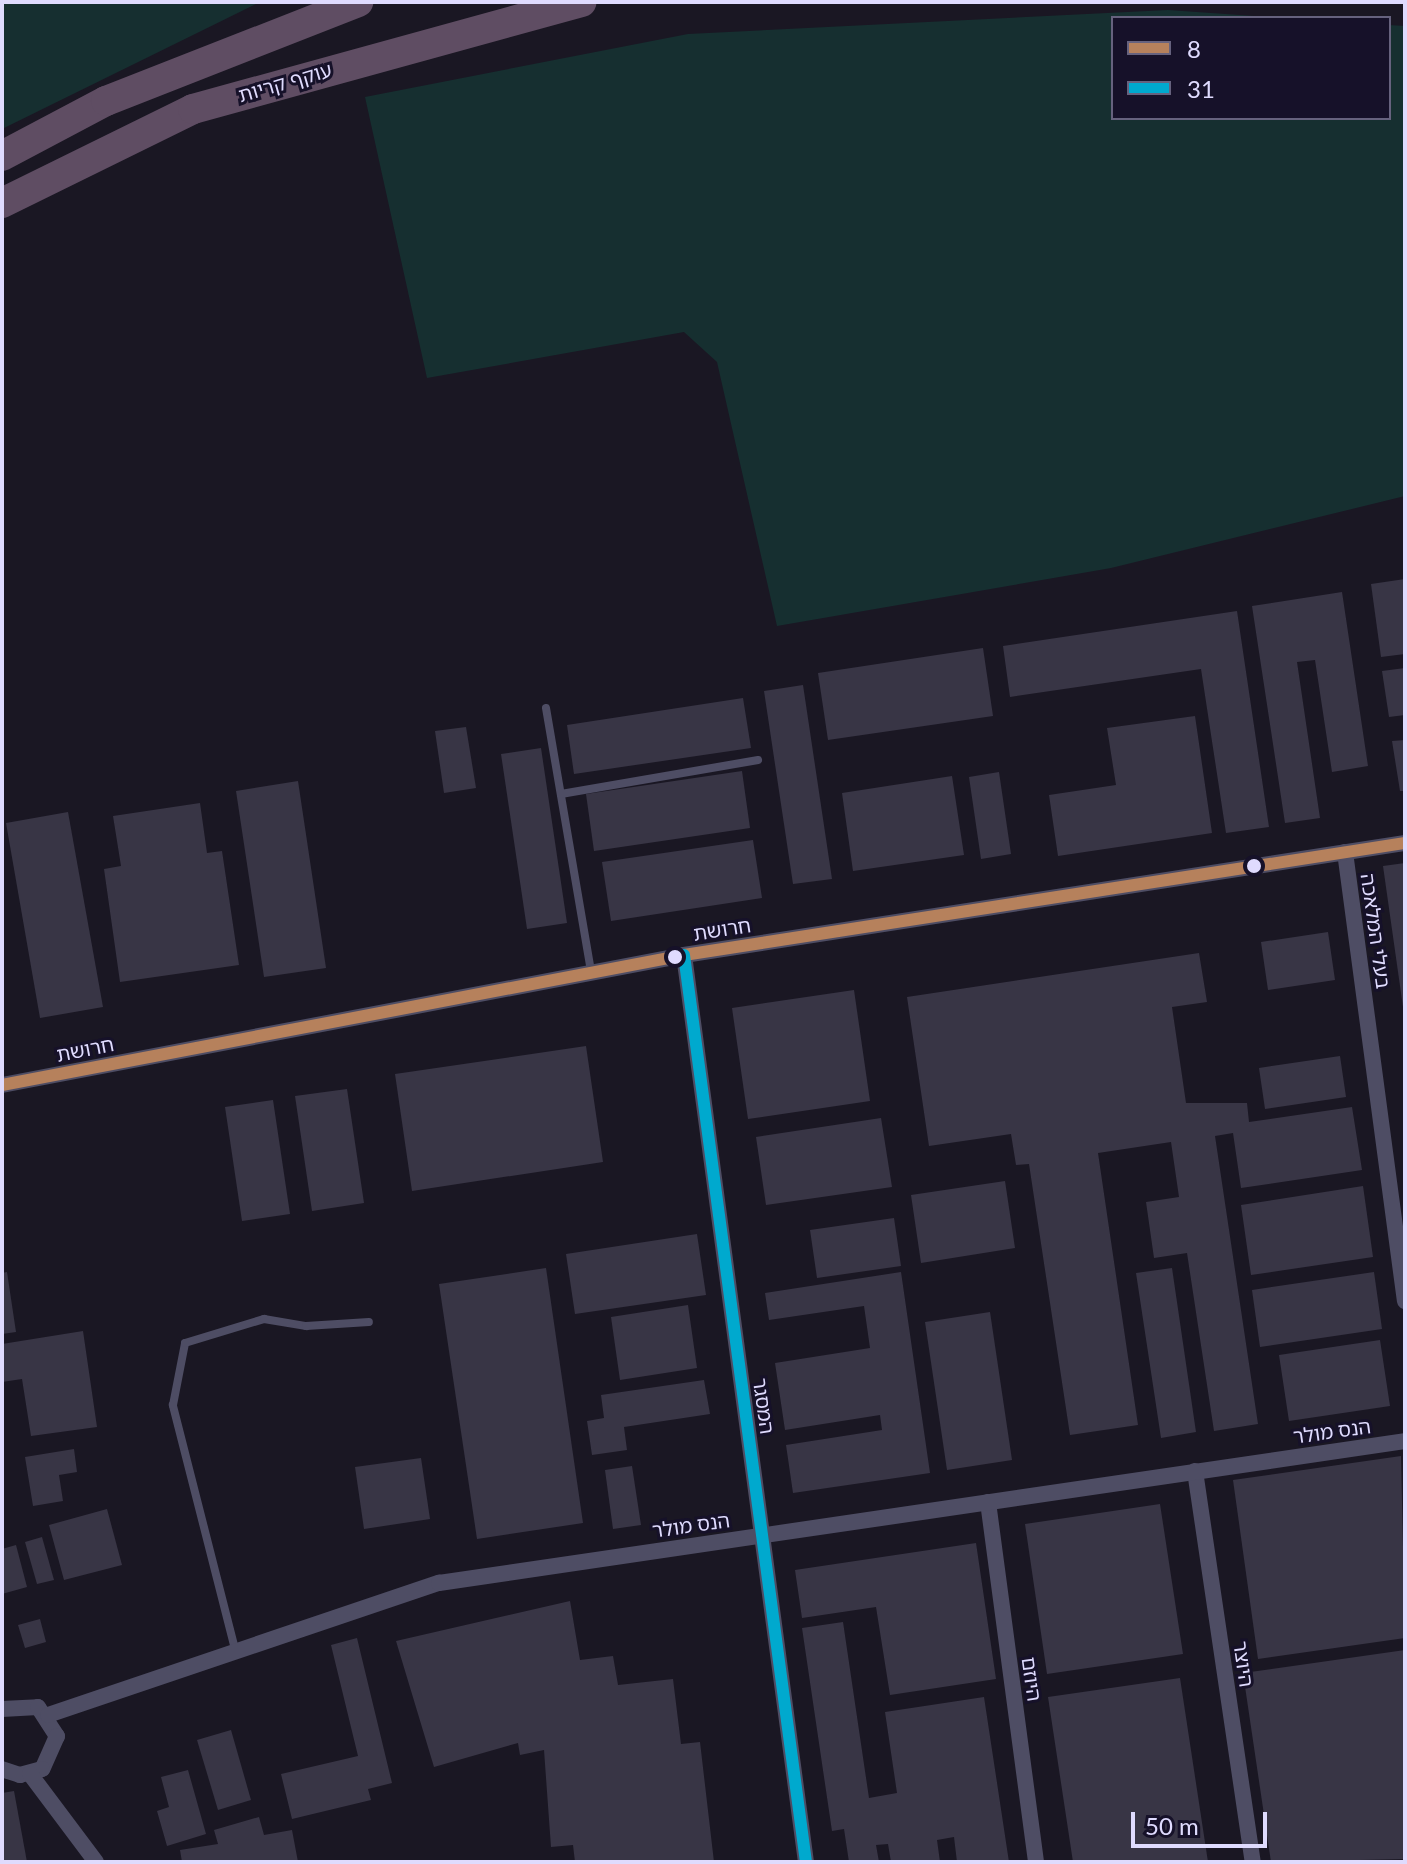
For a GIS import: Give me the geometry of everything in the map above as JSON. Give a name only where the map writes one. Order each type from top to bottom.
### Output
[{"type":"highway","points":[[2,156],[106,101],[358,2]]},
{"type":"highway","name":"עוקף קריות","points":[[2,203],[193,109],[582,2]]},
{"type":"street","name":"חרושת","points":[[2,1085],[684,955],[1405,843]]},
{"type":"street","name":"בעלי המלאכה","points":[[1345,852],[1405,1301]]},
{"type":"street","name":"המסגר","points":[[684,955],[806,1862]]},
{"type":"street","name":"הנס מולר","points":[[48,1715],[439,1583],[1405,1441]]},
{"type":"street","name":"היוצר","points":[[1195,1471],[1253,1862]]},
{"type":"street","name":"היוזם","points":[[988,1502],[1036,1862]]},
{"type":"street","points":[[4,1703],[26,1703],[48,1715],[56,1749],[30,1774]]},
{"type":"street","points":[[2,1769],[30,1774],[96,1862]]},
{"type":"lane","points":[[546,708],[591,973]]},
{"type":"lane","points":[[561,794],[758,760]]},
{"type":"lane","points":[[236,1654],[173,1405],[185,1343],[264,1319],[306,1326],[369,1322]]},
{"type":"green space","points":[[2,2],[260,2],[2,129]]},
{"type":"green space","points":[[1168,10],[1254,16],[1111,16],[1111,120],[1391,120],[1391,25],[1405,26],[1405,496],[1111,568],[777,626],[717,362],[684,332],[427,378],[365,97],[688,34]]},
{"type":"building","points":[[1405,579],[1405,654],[1381,657],[1371,584]]},
{"type":"building","points":[[1342,592],[1368,766],[1332,772],[1315,660],[1297,662],[1320,818],[1285,823],[1252,606]]},
{"type":"building","points":[[1237,611],[1269,827],[1226,833],[1201,669],[1010,697],[1003,646]]},
{"type":"building","points":[[983,648],[993,716],[828,740],[818,673]]},
{"type":"building","points":[[1405,668],[1405,715],[1389,717],[1382,671]]},
{"type":"building","points":[[803,685],[832,879],[793,884],[764,691]]},
{"type":"building","points":[[743,698],[751,748],[574,774],[567,725]]},
{"type":"building","points":[[1195,716],[1212,833],[1058,856],[1049,795],[1116,785],[1107,728]]},
{"type":"building","points":[[466,727],[476,788],[444,793],[435,731]]},
{"type":"building","points":[[1405,740],[1405,791],[1400,791],[1392,741]]},
{"type":"building","points":[[541,748],[567,923],[527,929],[501,754]]},
{"type":"building","points":[[742,771],[750,828],[594,851],[586,794]]},
{"type":"building","points":[[999,772],[1011,854],[981,859],[969,777]]},
{"type":"building","points":[[952,776],[964,855],[853,871],[842,793]]},
{"type":"building","points":[[298,781],[326,968],[264,977],[236,791]]},
{"type":"building","points":[[200,803],[207,853],[222,851],[239,965],[120,982],[104,869],[121,866],[113,816]]},
{"type":"building","points":[[68,812],[103,1007],[40,1018],[6,823]]},
{"type":"building","points":[[753,840],[762,898],[611,921],[602,862]]},
{"type":"building","points":[[1405,863],[1405,1007],[1403,1007],[1383,866]]},
{"type":"building","points":[[1328,932],[1335,980],[1268,990],[1261,942]]},
{"type":"building","points":[[1199,953],[1207,1002],[1172,1007],[1186,1103],[1247,1103],[1249,1122],[1352,1107],[1362,1170],[1241,1188],[1233,1133],[1215,1136],[1258,1424],[1214,1431],[1187,1253],[1154,1258],[1146,1202],[1179,1197],[1171,1142],[1098,1153],[1138,1425],[1070,1435],[1029,1164],[1016,1165],[1011,1134],[929,1146],[907,997]]},
{"type":"building","points":[[854,990],[870,1101],[748,1119],[732,1008]]},
{"type":"building","points":[[586,1046],[603,1162],[412,1191],[395,1074]]},
{"type":"building","points":[[1340,1056],[1346,1097],[1265,1109],[1259,1068]]},
{"type":"building","points":[[347,1089],[364,1203],[312,1211],[295,1096]]},
{"type":"building","points":[[273,1100],[290,1214],[242,1221],[225,1107]]},
{"type":"building","points":[[881,1118],[892,1187],[766,1205],[756,1137]]},
{"type":"building","points":[[1005,1181],[1015,1248],[921,1263],[911,1195]]},
{"type":"building","points":[[1363,1186],[1373,1257],[1251,1275],[1241,1205]]},
{"type":"building","points":[[894,1218],[901,1266],[817,1278],[810,1230]]},
{"type":"building","points":[[697,1234],[706,1295],[575,1314],[566,1254]]},
{"type":"building","points":[[546,1268],[583,1523],[477,1539],[439,1284]]},
{"type":"building","points":[[1172,1268],[1196,1432],[1161,1438],[1136,1273]]},
{"type":"building","points":[[7,1272],[16,1332],[2,1334],[2,1273]]},
{"type":"building","points":[[901,1272],[930,1473],[793,1493],[786,1445],[882,1430],[880,1415],[785,1430],[775,1363],[870,1348],[864,1306],[769,1320],[765,1293]]},
{"type":"building","points":[[1374,1272],[1382,1329],[1260,1347],[1252,1290]]},
{"type":"building","points":[[688,1305],[697,1368],[620,1380],[611,1317]]},
{"type":"building","points":[[990,1312],[1012,1460],[947,1470],[925,1322]]},
{"type":"building","points":[[83,1331],[97,1427],[31,1436],[22,1379],[2,1382],[2,1344]]},
{"type":"building","points":[[1380,1340],[1390,1406],[1289,1421],[1279,1355]]},
{"type":"building","points":[[704,1380],[710,1414],[624,1427],[627,1450],[592,1455],[587,1421],[604,1418],[601,1395]]},
{"type":"building","points":[[74,1449],[77,1472],[59,1475],[63,1501],[33,1506],[25,1457]]},
{"type":"building","points":[[1401,1456],[1405,1638],[1258,1659],[1233,1480]]},
{"type":"building","points":[[421,1458],[430,1519],[364,1529],[355,1467]]},
{"type":"building","points":[[632,1466],[641,1525],[613,1529],[605,1470]]},
{"type":"building","points":[[1160,1504],[1183,1654],[1047,1674],[1025,1524]]},
{"type":"building","points":[[107,1509],[122,1565],[64,1580],[49,1525]]},
{"type":"building","points":[[42,1537],[54,1580],[37,1584],[25,1542]]},
{"type":"building","points":[[976,1543],[996,1679],[890,1695],[876,1607],[802,1618],[795,1570]]},
{"type":"building","points":[[16,1545],[27,1587],[2,1594],[2,1549]]},
{"type":"building","points":[[570,1601],[580,1660],[613,1656],[618,1685],[673,1679],[681,1744],[700,1742],[714,1862],[575,1862],[573,1845],[551,1847],[544,1750],[520,1755],[518,1743],[434,1767],[396,1641]]},
{"type":"building","points":[[40,1619],[46,1642],[25,1648],[18,1625]]},
{"type":"building","points":[[843,1622],[869,1798],[897,1793],[885,1712],[984,1697],[1009,1862],[957,1862],[954,1837],[937,1840],[940,1862],[891,1862],[888,1844],[876,1845],[879,1862],[849,1862],[844,1829],[832,1831],[802,1628]]},
{"type":"building","points":[[357,1638],[392,1783],[368,1789],[371,1800],[292,1819],[281,1774],[358,1756],[331,1645]]},
{"type":"building","points":[[1405,1650],[1405,1859],[1271,1862],[1243,1673]]},
{"type":"building","points":[[1180,1678],[1208,1862],[1073,1862],[1048,1697]]},
{"type":"building","points":[[231,1730],[251,1800],[218,1810],[197,1740]]},
{"type":"building","points":[[188,1770],[206,1834],[167,1846],[157,1811],[169,1807],[161,1777]]},
{"type":"building","points":[[14,1791],[27,1862],[2,1862],[2,1793]]},
{"type":"building","points":[[259,1817],[264,1835],[292,1830],[298,1862],[182,1862],[180,1850],[218,1844],[214,1830]]},
{"type":"transit line","name":"8","points":[[2,1085],[684,955],[1405,843]]},
{"type":"transit line","name":"31","points":[[684,955],[806,1862]]}]
